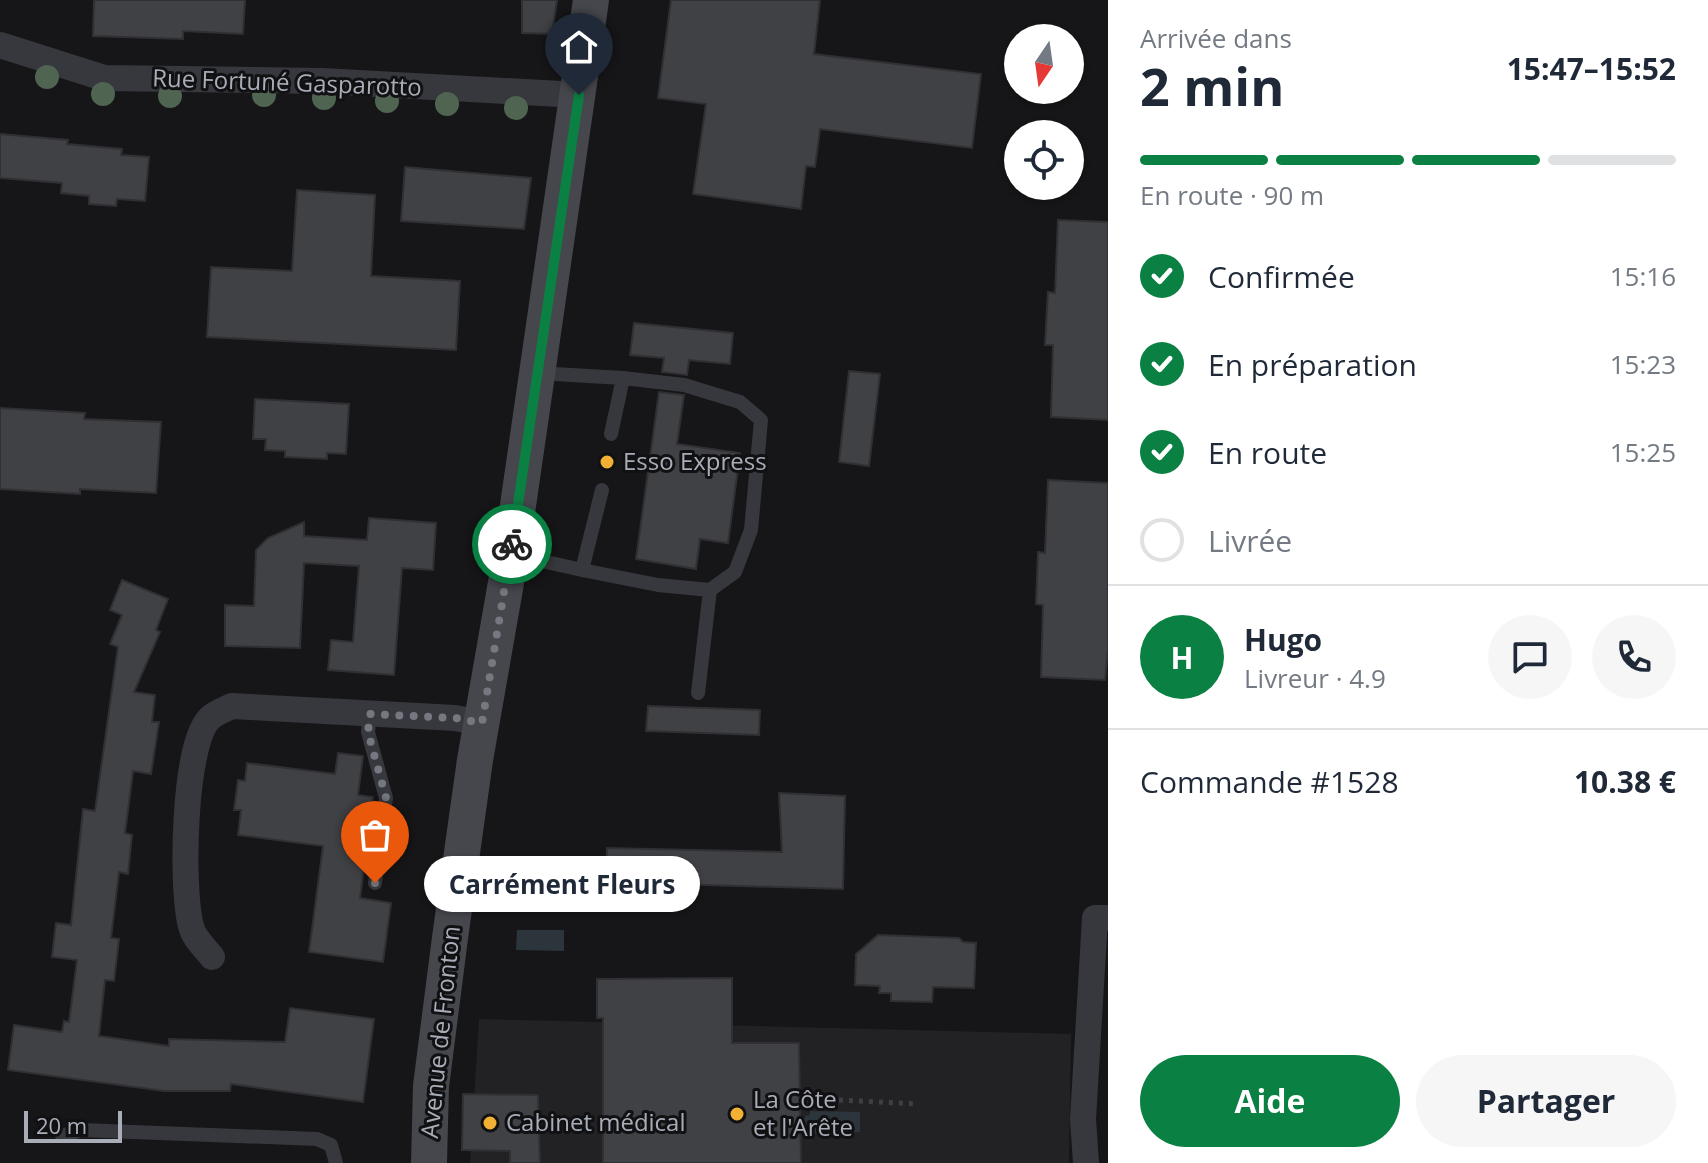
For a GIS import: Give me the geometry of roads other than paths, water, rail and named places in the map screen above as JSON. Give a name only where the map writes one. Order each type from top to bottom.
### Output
[{"type":"main road","name":"Avenue de Fronton","points":[[429,1163],[435,1040],[482,723],[511,554],[591,0]]},
{"type":"street","name":"Rue Fortuné Gasparotto","points":[[0,45],[104,78],[322,81],[579,95]]},
{"type":"street","points":[[212,957],[191,930],[186,893],[185,826],[198,740],[209,718],[232,706],[455,718],[482,723]]},
{"type":"street","points":[[1086,1163],[1083,1119],[1095,918],[1108,918]]},
{"type":"lane","points":[[511,554],[658,585],[710,590],[735,572],[751,530],[761,420],[740,402],[684,385],[537,373]]},
{"type":"lane","points":[[611,434],[623,378]]},
{"type":"lane","points":[[582,570],[602,490]]},
{"type":"lane","points":[[698,693],[710,590]]},
{"type":"lane","points":[[370,714],[368,732],[386,798],[375,883]]},
{"type":"lane","points":[[62,1136],[81,1130],[317,1139],[331,1145],[336,1163]]},
{"type":"place","name":"Esso Express","points":[[607,462]]},
{"type":"place","name":"Carrément Fleurs","points":[[375,883]]},
{"type":"place","name":"La Côte et l'Arête","points":[[737,1114]]},
{"type":"place","name":"Cabinet médical","points":[[490,1123]]}]
